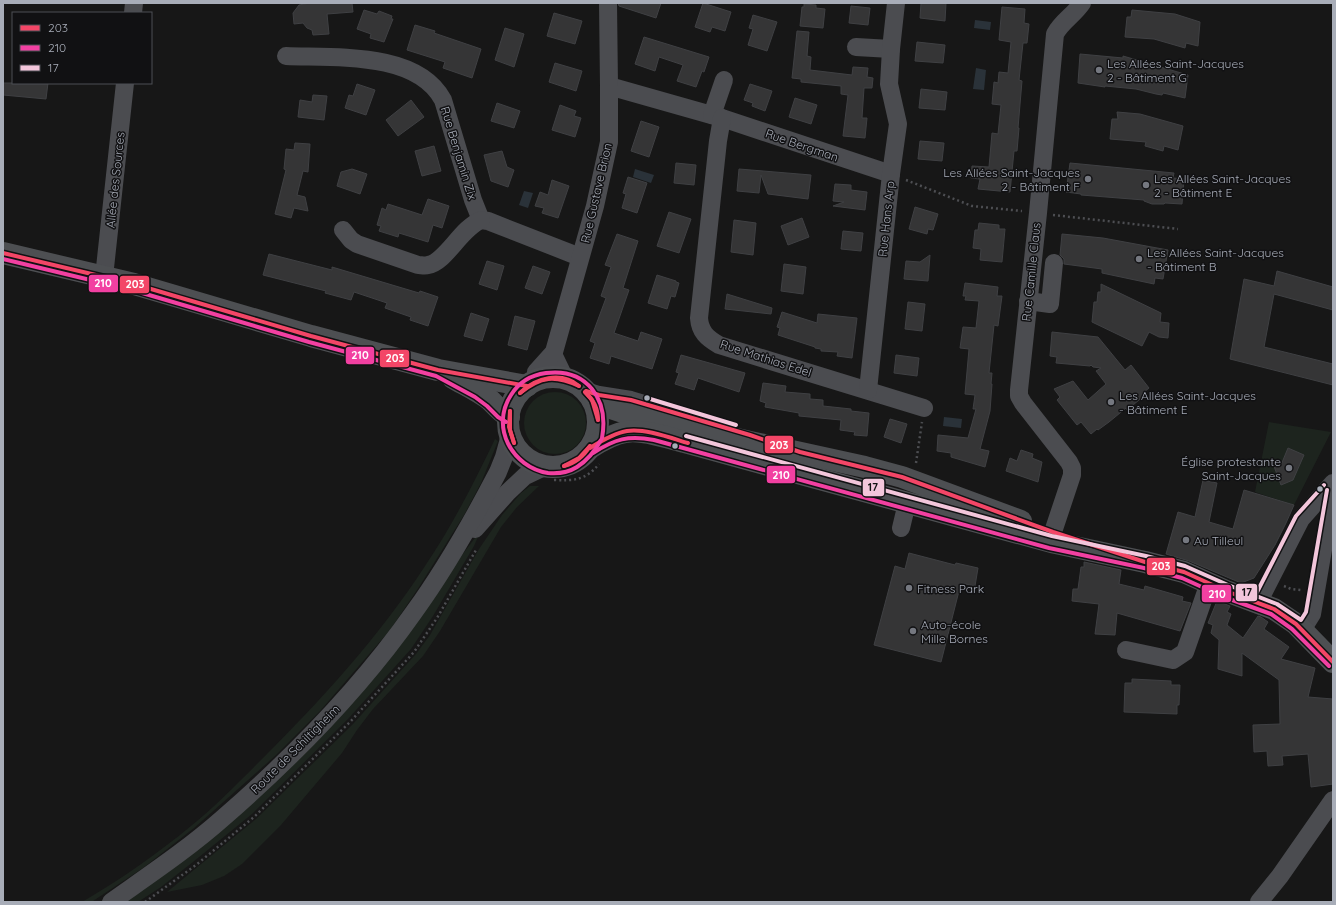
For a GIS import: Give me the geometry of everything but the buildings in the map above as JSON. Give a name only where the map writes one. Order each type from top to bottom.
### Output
[{"type":"main road","points":[[3,253],[104,277],[311,336],[438,370],[532,383]]},
{"type":"main road","points":[[438,370],[478,392],[491,401],[502,413],[510,426],[515,446],[524,456],[548,473],[558,467],[570,464],[581,457],[596,454]]},
{"type":"main road","points":[[510,426],[512,405],[518,394],[532,383],[552,377],[565,379],[576,384],[589,396],[604,406],[630,414],[750,442],[866,467],[902,478],[1053,532],[1145,562]]},
{"type":"main road","points":[[589,396],[597,412],[598,425],[596,454]]},
{"type":"main road","points":[[596,454],[604,439],[628,431],[651,434],[1051,542],[1184,572],[1274,609],[1296,624],[1333,662]]},
{"type":"main road","points":[[907,503],[926,487]]},
{"type":"main road","points":[[959,499],[975,518],[975,522]]},
{"type":"street","name":"Rue Gustave Brion","points":[[532,383],[536,372],[553,354],[595,206],[609,142],[610,86],[608,3]]},
{"type":"street","name":"Rue Hans Arp","points":[[868,390],[891,174],[898,124],[889,84],[896,3]]},
{"type":"street","name":"Rue Camille Claus","points":[[1053,532],[1072,475],[1072,468],[1019,396],[1019,390],[1054,34],[1059,26],[1078,9],[1082,3]]},
{"type":"street","points":[[856,47],[891,49]]},
{"type":"street","name":"Rue Benjamin Zix","points":[[286,56],[373,60],[396,66],[418,75],[434,87],[443,100],[480,220]]},
{"type":"street","points":[[717,117],[724,80]]},
{"type":"street","name":"Allée des Sources","points":[[104,277],[125,84]]},
{"type":"street","name":"Rue Bergman","points":[[610,86],[717,117],[891,174]]},
{"type":"street","name":"Rue Mathias Edel","points":[[717,117],[718,141],[699,318],[701,330],[711,340],[719,345],[924,408]]},
{"type":"street","points":[[343,230],[351,240],[357,244],[418,265],[429,265],[438,261],[468,227],[480,220],[488,221],[580,257]]},
{"type":"street","points":[[1028,301],[1050,304],[1054,263]]},
{"type":"street","points":[[553,354],[565,379]]},
{"type":"street","name":"Route de Schiltigheim","points":[[447,564],[498,472],[504,457],[510,426]]},
{"type":"street","name":"Route de Schiltigheim","points":[[111,902],[183,850],[222,819],[314,733],[393,641],[447,564],[480,523],[507,493],[525,476],[548,473]]},
{"type":"street","points":[[1258,603],[1301,519],[1333,483]]},
{"type":"street","points":[[1302,630],[1312,614],[1333,491]]},
{"type":"street","points":[[901,528],[907,503]]},
{"type":"street","points":[[1126,650],[1173,660],[1185,652],[1209,583]]},
{"type":"street","points":[[1260,901],[1280,876],[1333,800]]},
{"type":"path","points":[[916,466],[924,408]]},
{"type":"path","points":[[548,473],[567,481],[582,478],[595,469],[596,454]]},
{"type":"path","points":[[1270,579],[1291,589],[1316,593]]},
{"type":"shaded area","points":[[975,20],[991,22],[990,30],[974,28]]},
{"type":"shaded area","points":[[976,68],[986,70],[984,90],[973,89]]},
{"type":"shaded area","points":[[635,169],[654,175],[651,183],[633,177]]},
{"type":"shaded area","points":[[524,191],[533,193],[528,208],[519,205]]},
{"type":"shaded area","points":[[555,392],[567,394],[577,401],[584,411],[586,423],[584,435],[577,445],[567,452],[555,454],[543,452],[533,445],[526,435],[524,423],[526,411],[533,401],[543,394]]},
{"type":"shaded area","points":[[944,417],[962,419],[961,428],[943,426]]},
{"type":"shaded area","points":[[1269,422],[1331,432],[1294,505],[1255,492]]},
{"type":"shaded area","points":[[495,439],[498,441],[481,483],[464,515],[419,587],[390,630],[320,711],[275,756],[194,828],[143,868],[93,901],[82,902],[110,885],[165,847],[200,818],[284,737],[327,691],[369,643],[425,566],[462,504]]},
{"type":"shaded area","points":[[530,486],[539,486],[517,507],[501,527],[440,631],[423,656],[373,709],[342,753],[281,825],[242,864],[224,876],[202,885],[167,892],[256,819],[353,724],[416,654],[430,635],[479,549],[502,515],[521,493]]},
{"type":"shaded area","points":[[481,530],[474,546],[433,616],[411,649],[348,719],[252,814],[161,887],[138,902],[126,902],[220,830],[462,555]]},
{"type":"transit line","name":"203","points":[[3,253],[134,284],[311,336],[438,370],[527,386]]},
{"type":"transit line","name":"210","points":[[3,259],[132,290],[309,342],[436,376],[475,397],[506,422]]},
{"type":"transit line","name":"210","points":[[601,440],[594,452],[574,469],[556,473],[548,473],[535,469],[524,463],[508,444],[504,432],[503,420],[505,407],[514,390],[530,377],[546,373],[560,373],[573,376],[584,381],[592,389],[598,399],[602,411],[602,438]]},
{"type":"transit line","name":"203","points":[[520,393],[533,383],[548,378],[572,381],[579,386]]},
{"type":"transit line","name":"203","points":[[520,393],[535,383],[548,379],[563,380],[579,386]]},
{"type":"transit line","name":"203","points":[[586,391],[599,395],[631,400],[750,435],[800,452],[902,477],[1053,532],[1145,562],[1184,572],[1226,591],[1274,609],[1296,624],[1333,662]]},
{"type":"transit line","name":"203","points":[[585,392],[594,404],[598,420]]},
{"type":"transit line","name":"203","points":[[585,392],[592,400],[598,420]]},
{"type":"transit line","name":"17","points":[[647,398],[736,425]]},
{"type":"transit line","name":"203","points":[[510,411],[510,430],[514,443]]},
{"type":"transit line","name":"203","points":[[510,411],[509,427],[514,443]]},
{"type":"transit line","name":"203","points":[[590,448],[612,435],[634,430],[658,434],[688,443]]},
{"type":"transit line","name":"17","points":[[686,436],[1052,536],[1185,566],[1277,604],[1301,620],[1306,612],[1327,490]]},
{"type":"transit line","name":"210","points":[[593,453],[608,444],[622,439],[637,438],[654,440],[1049,548],[1144,568],[1182,578],[1224,597],[1271,614],[1292,629],[1329,666]]},
{"type":"transit line","name":"203","points":[[564,466],[579,458],[590,446]]},
{"type":"transit line","name":"203","points":[[564,466],[579,459],[590,446]]},
{"type":"transit line","name":"17","points":[[1253,600],[1296,516],[1324,485]]},
{"type":"place","name":"Les Allées Saint-Jacques 2 - Bâtiment G","points":[[1099,70]]},
{"type":"place","name":"Les Allées Saint-Jacques 2 - Bâtiment F","points":[[1088,179]]},
{"type":"place","name":"Les Allées Saint-Jacques 2 - Bâtiment E","points":[[1146,185]]},
{"type":"place","name":"Les Allées Saint-Jacques - Bâtiment B","points":[[1139,259]]},
{"type":"place","name":"Les Allées Saint-Jacques - Bâtiment E","points":[[1111,402]]},
{"type":"place","name":"Église protestante Saint-Jacques","points":[[1289,468]]},
{"type":"place","name":"Au Tilleul","points":[[1186,540]]},
{"type":"place","name":"Fitness Park","points":[[909,588]]},
{"type":"place","name":"Auto-école Mille Bornes","points":[[913,631]]}]
